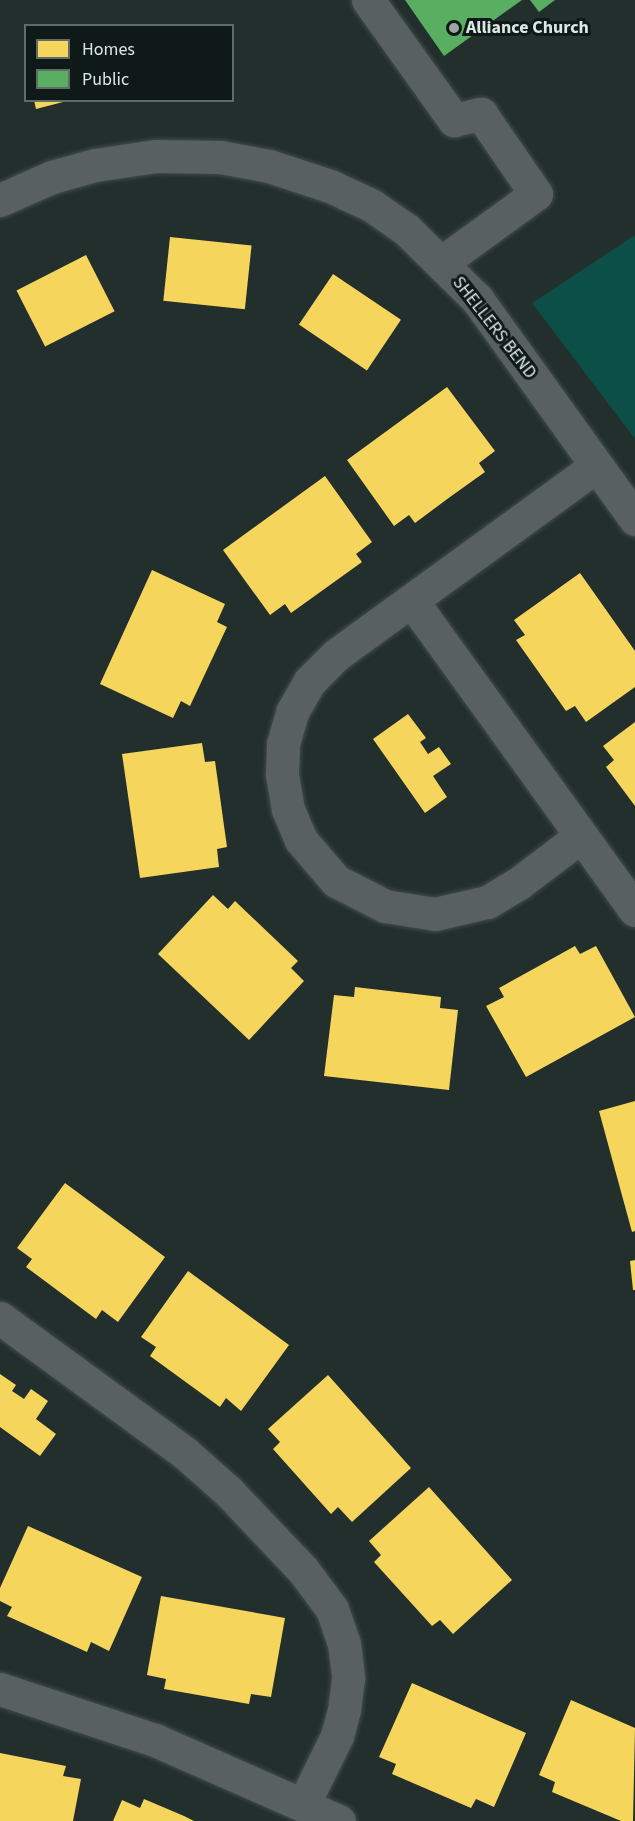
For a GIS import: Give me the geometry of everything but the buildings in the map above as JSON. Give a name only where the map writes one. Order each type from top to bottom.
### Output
[{"type":"street","points":[[368,0],[454,120],[480,114],[536,194],[442,262]]},
{"type":"street","name":"SHELLERS BEND","points":[[0,200],[52,177],[95,165],[156,156],[220,157],[269,166],[330,186],[371,206],[442,262],[477,299],[635,519]]},
{"type":"street","points":[[580,836],[519,883],[487,902],[435,914],[386,906],[361,896],[336,881],[301,840],[288,809],[282,774],[283,744],[292,712],[309,682],[336,655],[596,466]]},
{"type":"street","points":[[412,601],[635,910]]},
{"type":"street","points":[[0,1318],[158,1433],[219,1483],[303,1570],[332,1609],[344,1643],[348,1678],[344,1710],[337,1736],[304,1803]]},
{"type":"street","points":[[0,1689],[155,1740],[304,1803],[339,1821]]},
{"type":"green space","points":[[635,235],[635,439],[532,303]]},
{"type":"place","name":"Alliance Church","points":[[454,28]]}]
